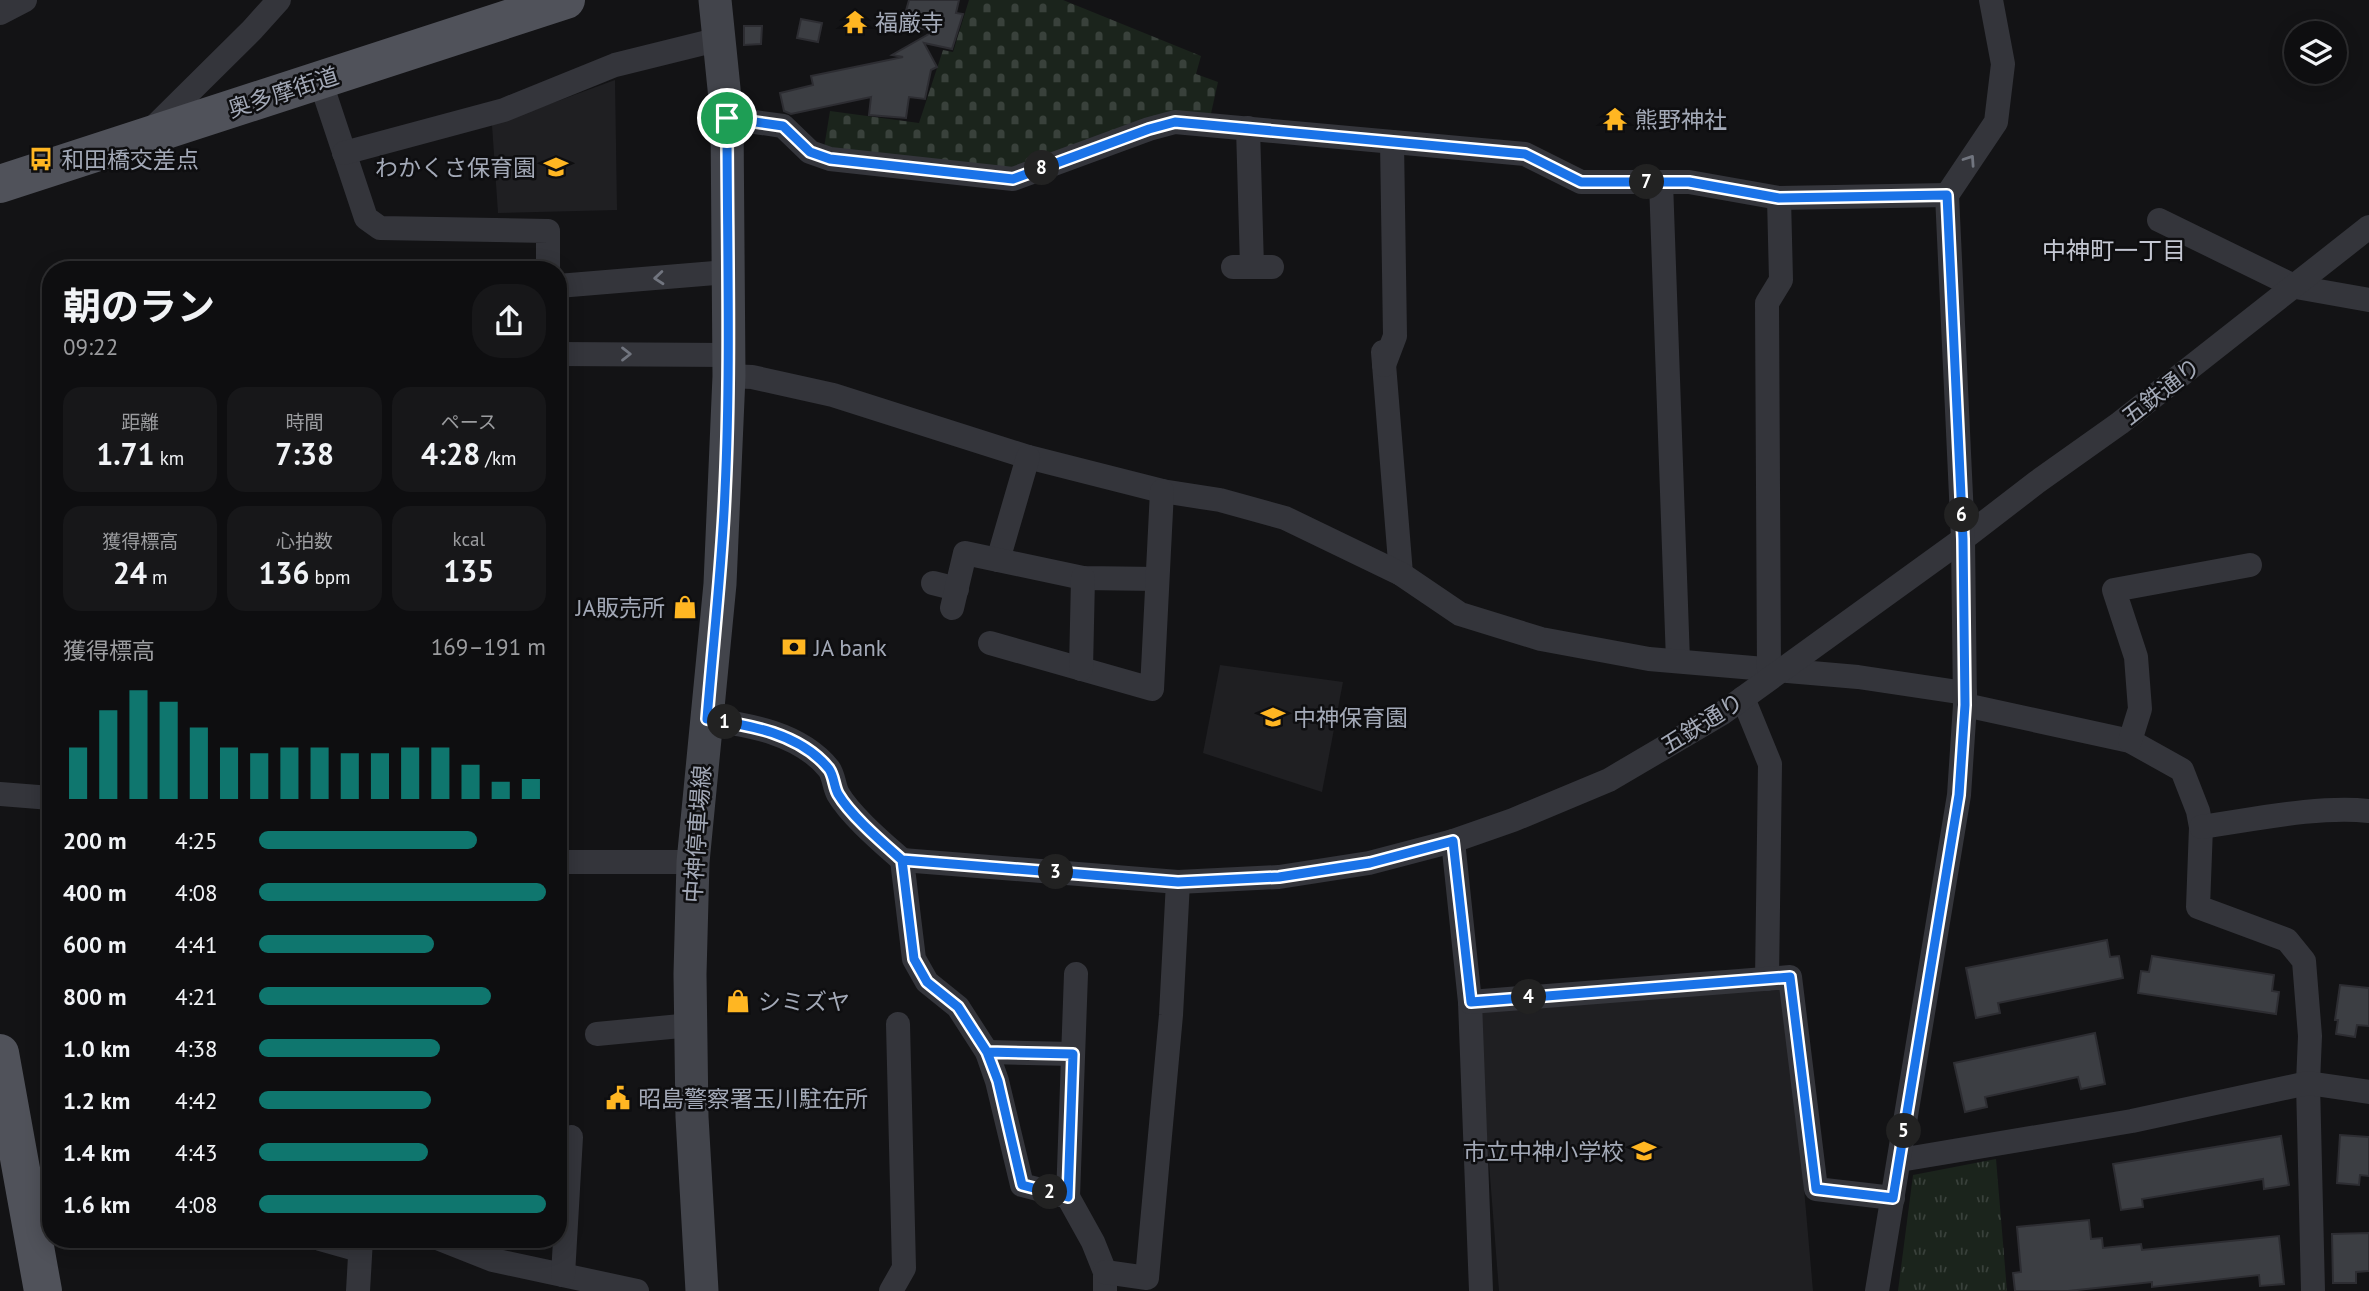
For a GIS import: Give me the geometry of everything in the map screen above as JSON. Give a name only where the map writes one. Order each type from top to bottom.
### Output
[{"type":"main road","name":"奥多摩街道","points":[[0,184],[566,0]]},
{"type":"main road","name":"中神停車場線","points":[[702,1291],[692,1117],[693,862],[720,584],[728,365],[727,118],[715,0]]},
{"type":"main road","points":[[0,1052],[7,1131],[43,1291]]},
{"type":"street","points":[[0,13],[25,0]]},
{"type":"street","points":[[141,139],[279,0]]},
{"type":"street","points":[[1877,1291],[1959,795],[1965,699],[1963,539],[1947,195],[1996,122],[2003,64],[1991,0]]},
{"type":"street","points":[[344,153],[504,110],[615,65],[720,39]]},
{"type":"street","points":[[320,80],[366,218],[380,228],[548,231],[548,261]]},
{"type":"street","points":[[727,118],[783,126],[810,152],[830,159],[1013,179],[1175,122],[1525,154],[1581,182],[1689,182],[1779,198],[1947,195]]},
{"type":"street","points":[[1248,128],[1252,267]]},
{"type":"street","points":[[1392,142],[1395,337],[1383,358],[1401,574]]},
{"type":"street","points":[[1661,182],[1678,661]]},
{"type":"street","points":[[1775,671],[1767,303],[1781,280],[1779,198]]},
{"type":"street","points":[[2159,220],[2296,287],[2369,300]]},
{"type":"street","name":"五鉄通り","points":[[902,860],[1178,882],[1279,877],[1370,863],[1453,841],[1513,820],[1609,780],[1721,714],[1775,671],[1963,539],[2120,423],[2369,227]]},
{"type":"street","points":[[567,285],[727,272]]},
{"type":"street","points":[[567,355],[728,365],[752,377],[833,396],[1028,457],[1162,491],[1220,500],[1285,518],[1401,574],[1460,614],[1541,639],[1649,659],[1858,677],[1965,699],[2130,741],[2182,770],[2198,811],[2201,827],[2198,907],[2287,940],[2304,961],[2310,1036],[2308,1083],[2313,1291]]},
{"type":"street","points":[[998,560],[1028,457]]},
{"type":"street","points":[[990,643],[1152,689],[1162,491]]},
{"type":"street","points":[[933,583],[955,599],[965,553],[1083,578],[1157,579]]},
{"type":"street","points":[[2130,741],[2140,709],[2136,657],[2113,590],[2250,565]]},
{"type":"street","points":[[1081,669],[1083,578]]},
{"type":"street","points":[[1743,698],[1770,764],[1767,979]]},
{"type":"street","points":[[707,719],[752,726],[799,744],[830,770],[838,794],[874,836],[902,860],[914,959],[927,982],[958,1007],[987,1052],[998,1081],[1022,1185],[1068,1197]]},
{"type":"street","points":[[0,794],[42,797]]},
{"type":"street","points":[[2201,827],[2288,815],[2369,811]]},
{"type":"street","points":[[1453,841],[1471,1002],[1481,1291]]},
{"type":"street","points":[[567,862],[693,862]]},
{"type":"street","points":[[1076,974],[1068,1197],[1093,1242],[1105,1282],[1147,1278],[1171,1015],[1178,882]]},
{"type":"street","points":[[1471,1002],[1790,977],[1816,1189],[1893,1198]]},
{"type":"street","points":[[891,1291],[904,1268],[898,1024]]},
{"type":"street","points":[[597,1034],[691,1025]]},
{"type":"street","points":[[987,1052],[1073,1054]]},
{"type":"street","points":[[1900,1160],[2132,1121],[2308,1083],[2369,1092]]},
{"type":"street","points":[[567,1206],[571,1136]]},
{"type":"street","points":[[358,1291],[360,1248]]},
{"type":"street","points":[[463,1248],[493,1260],[637,1291]]},
{"type":"street","points":[[563,1275],[565,1248]]},
{"type":"shaded area","name":"わかくさ保育園","points":[[615,80],[617,210],[498,213],[492,125]]},
{"type":"shaded area","name":"中神保育園","points":[[1220,665],[1343,682],[1322,792],[1203,753]]},
{"type":"shaded area","name":"市立中神小学校","points":[[1786,983],[1813,1291],[1499,1291],[1477,1010]]},
{"type":"green space","points":[[969,0],[1063,0],[1201,56],[1196,74],[1218,82],[1210,118],[1009,172],[824,148],[830,111],[919,123],[943,50],[953,52]]},
{"type":"green space","points":[[1996,1159],[2007,1291],[1898,1291],[1913,1175]]},
{"type":"building","points":[[909,0],[959,0],[956,13],[963,14],[952,49],[924,43],[937,67],[931,70],[925,99],[909,97],[906,118],[869,115],[871,97],[791,114],[784,111],[780,93],[813,85],[811,76],[903,57],[892,55],[934,31],[902,25]]},
{"type":"building","points":[[801,19],[822,23],[818,42],[797,38]]},
{"type":"building","points":[[744,26],[762,26],[761,44],[744,45]]},
{"type":"building","points":[[2107,940],[2110,957],[2119,956],[2123,978],[1998,1003],[2000,1013],[1976,1018],[1966,968]]},
{"type":"building","points":[[2152,956],[2274,975],[2272,991],[2279,992],[2276,1014],[2138,993],[2141,971],[2149,972]]},
{"type":"building","points":[[2340,985],[2369,988],[2369,1026],[2357,1025],[2355,1037],[2336,1034],[2338,1020],[2335,1020]]},
{"type":"building","points":[[2095,1033],[2105,1084],[2081,1089],[2078,1077],[1985,1097],[1987,1107],[1965,1112],[1954,1063]]},
{"type":"building","points":[[2340,1135],[2369,1137],[2369,1176],[2360,1175],[2359,1185],[2337,1183]]},
{"type":"building","points":[[2281,1136],[2289,1185],[2264,1189],[2263,1179],[2142,1199],[2143,1207],[2121,1210],[2113,1164]]},
{"type":"building","points":[[2089,1220],[2091,1239],[2102,1238],[2103,1248],[2141,1244],[2142,1250],[2279,1236],[2284,1284],[2260,1286],[2259,1275],[2152,1287],[2152,1282],[2068,1291],[2015,1291],[2013,1273],[2021,1272],[2017,1227]]},
{"type":"building","points":[[2369,1233],[2369,1271],[2356,1272],[2356,1283],[2333,1283],[2332,1234]]},
{"type":"place","name":"福厳寺","points":[[855,22]]},
{"type":"place","name":"熊野神社","points":[[1615,119]]},
{"type":"place","name":"和田橋交差点","points":[[41,159]]},
{"type":"place","name":"わかくさ保育園","points":[[556,167]]},
{"type":"place","name":"JA販売所","points":[[685,607]]},
{"type":"place","name":"JA bank","points":[[794,647]]},
{"type":"place","name":"中神保育園","points":[[1273,717]]},
{"type":"place","name":"シミズヤ","points":[[738,1001]]},
{"type":"place","name":"昭島警察署玉川駐在所","points":[[618,1098]]},
{"type":"place","name":"市立中神小学校","points":[[1644,1151]]},
{"type":"district","name":"中神町一丁目","points":[[2114,250]]},
{"type":"route","points":[[727,118],[729,376],[720,584],[707,719],[752,726],[799,744],[830,770],[838,794],[874,836],[902,860],[914,959],[927,982],[958,1007],[987,1052],[998,1081],[1022,1185],[1068,1197],[1073,1054],[987,1052],[958,1007],[927,982],[914,959],[902,860],[1178,882],[1279,877],[1370,863],[1453,841],[1471,1002],[1790,977],[1816,1189],[1893,1198],[1959,795],[1965,705],[1963,539],[1947,195],[1779,198],[1689,182],[1581,182],[1525,154],[1175,122],[1013,179],[830,159],[810,152],[783,126],[727,118]]}]
